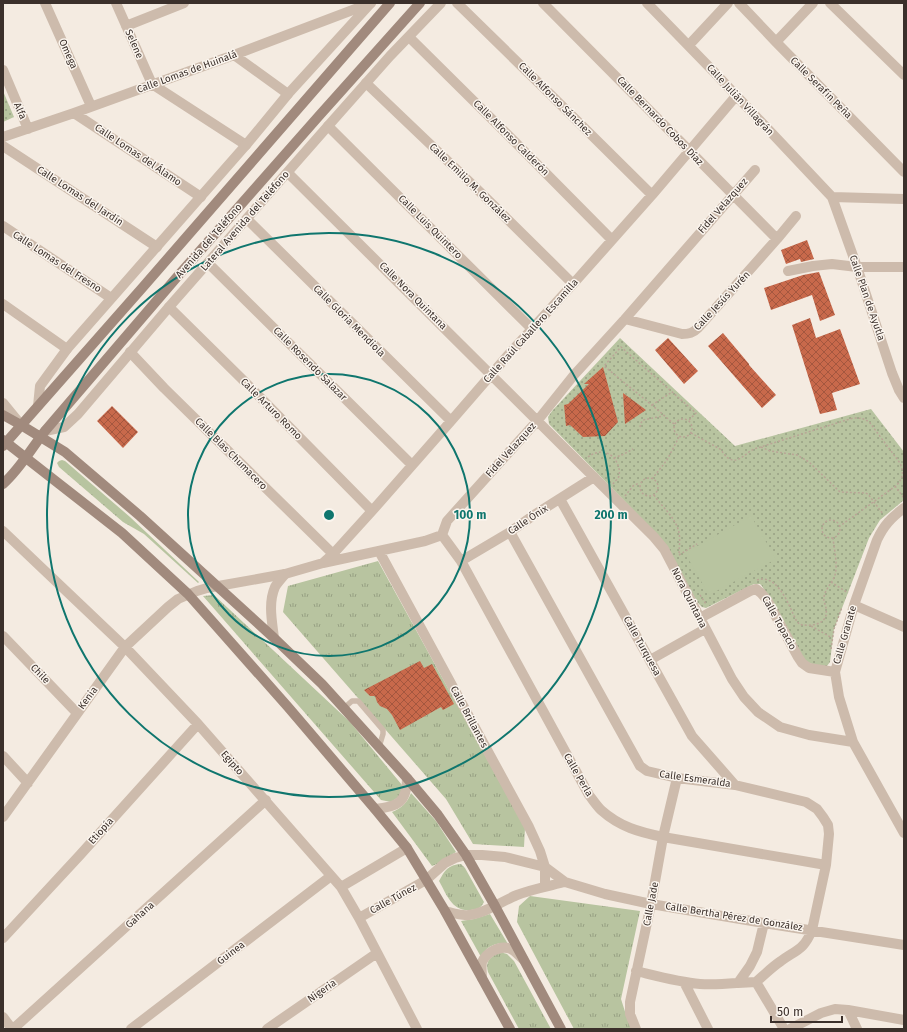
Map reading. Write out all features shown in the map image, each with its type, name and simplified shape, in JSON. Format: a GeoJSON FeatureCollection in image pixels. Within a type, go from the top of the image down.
{"type":"FeatureCollection","features":[{"type":"Feature","properties":{"kind":"main road","name":"Avenida del Teléfono"},"geometry":{"type":"LineString","coordinates":[[4,443],[26,428],[38,406],[390,3]]}},
{"type":"Feature","properties":{"kind":"main road","name":"Avenida del Teléfono"},"geometry":{"type":"LineString","coordinates":[[3,484],[26,458],[43,434],[177,278],[420,3]]}},
{"type":"Feature","properties":{"kind":"main road"},"geometry":{"type":"LineString","coordinates":[[3,415],[26,428],[43,434],[140,516],[274,638],[322,684],[344,708],[438,815],[466,855],[561,1029]]}},
{"type":"Feature","properties":{"kind":"main road"},"geometry":{"type":"LineString","coordinates":[[4,443],[16,450],[122,533],[188,594],[288,707],[407,848],[445,911],[510,1029]]}},
{"type":"Feature","properties":{"kind":"street","name":"Omega"},"geometry":{"type":"LineString","coordinates":[[45,3],[91,106]]}},
{"type":"Feature","properties":{"kind":"street","name":"Selene"},"geometry":{"type":"LineString","coordinates":[[116,3],[152,84]]}},
{"type":"Feature","properties":{"kind":"street"},"geometry":{"type":"LineString","coordinates":[[126,26],[182,3]]}},
{"type":"Feature","properties":{"kind":"street","name":"Calle Lomas de Huinalá"},"geometry":{"type":"LineString","coordinates":[[3,137],[234,55],[371,3]]}},
{"type":"Feature","properties":{"kind":"street"},"geometry":{"type":"LineString","coordinates":[[38,406],[40,386],[67,349],[201,197],[288,94],[371,3]]}},
{"type":"Feature","properties":{"kind":"street","name":"Lateral Avenida del Teléfono"},"geometry":{"type":"LineString","coordinates":[[43,434],[64,427],[78,414],[169,307],[328,126],[390,56],[441,3]]}},
{"type":"Feature","properties":{"kind":"street","name":"Calle Alfonso Sánchez"},"geometry":{"type":"LineString","coordinates":[[457,3],[652,195]]}},
{"type":"Feature","properties":{"kind":"street","name":"Calle Bernardo Cobos Díaz"},"geometry":{"type":"LineString","coordinates":[[543,3],[777,239]]}},
{"type":"Feature","properties":{"kind":"street","name":"Calle Julián Villagrán"},"geometry":{"type":"LineString","coordinates":[[647,3],[689,45],[832,197]]}},
{"type":"Feature","properties":{"kind":"street"},"geometry":{"type":"LineString","coordinates":[[689,45],[728,3]]}},
{"type":"Feature","properties":{"kind":"street","name":"Calle Serafín Peña"},"geometry":{"type":"LineString","coordinates":[[739,3],[904,172]]}},
{"type":"Feature","properties":{"kind":"street"},"geometry":{"type":"LineString","coordinates":[[776,42],[813,3]]}},
{"type":"Feature","properties":{"kind":"street"},"geometry":{"type":"LineString","coordinates":[[830,3],[904,75]]}},
{"type":"Feature","properties":{"kind":"street","name":"Calle Alfonso Calderón"},"geometry":{"type":"LineString","coordinates":[[409,37],[511,137],[612,240]]}},
{"type":"Feature","properties":{"kind":"street"},"geometry":{"type":"LineString","coordinates":[[381,47],[390,56]]}},
{"type":"Feature","properties":{"kind":"street"},"geometry":{"type":"LineString","coordinates":[[234,55],[288,94]]}},
{"type":"Feature","properties":{"kind":"street","name":"Alfa"},"geometry":{"type":"LineString","coordinates":[[3,70],[28,129]]}},
{"type":"Feature","properties":{"kind":"street","name":"Calle Emilio M. González"},"geometry":{"type":"LineString","coordinates":[[366,83],[476,188],[573,284]]}},
{"type":"Feature","properties":{"kind":"street"},"geometry":{"type":"LineString","coordinates":[[152,84],[246,145]]}},
{"type":"Feature","properties":{"kind":"street","name":"Calle Raúl Caballero Escamilla"},"geometry":{"type":"LineString","coordinates":[[323,563],[372,511],[652,195],[736,96]]}},
{"type":"Feature","properties":{"kind":"street","name":"Calle Lomas del Álamo"},"geometry":{"type":"LineString","coordinates":[[74,113],[201,197]]}},
{"type":"Feature","properties":{"kind":"street","name":"Calle Luis Quintero"},"geometry":{"type":"LineString","coordinates":[[328,126],[532,329]]}},
{"type":"Feature","properties":{"kind":"street","name":"Calle Lomas del Jardín"},"geometry":{"type":"LineString","coordinates":[[3,146],[157,247]]}},
{"type":"Feature","properties":{"kind":"street","name":"Fidel Velazquez"},"geometry":{"type":"LineString","coordinates":[[442,535],[447,521],[538,420],[574,375],[625,319],[754,170]]}},
{"type":"Feature","properties":{"kind":"street","name":"Calle Nora Quintana"},"geometry":{"type":"LineString","coordinates":[[288,173],[538,420]]}},
{"type":"Feature","properties":{"kind":"street"},"geometry":{"type":"LineString","coordinates":[[832,197],[904,199]]}},
{"type":"Feature","properties":{"kind":"street","name":"Calle Plan de Ayutla"},"geometry":{"type":"LineString","coordinates":[[832,197],[892,373],[904,398]]}},
{"type":"Feature","properties":{"kind":"street","name":"Calle Jesús Yurén"},"geometry":{"type":"LineString","coordinates":[[625,319],[682,334],[694,332],[796,216]]}},
{"type":"Feature","properties":{"kind":"street","name":"Calle Gloria Mendiola"},"geometry":{"type":"LineString","coordinates":[[247,219],[451,421]]}},
{"type":"Feature","properties":{"kind":"street","name":"Calle Lomas del Fresno"},"geometry":{"type":"LineString","coordinates":[[3,226],[111,298]]}},
{"type":"Feature","properties":{"kind":"street","name":"Calle Rosendo Salazar"},"geometry":{"type":"LineString","coordinates":[[208,263],[412,465]]}},
{"type":"Feature","properties":{"kind":"street"},"geometry":{"type":"LineString","coordinates":[[788,271],[832,264],[857,267],[904,267]]}},
{"type":"Feature","properties":{"kind":"street"},"geometry":{"type":"LineString","coordinates":[[131,277],[143,287]]}},
{"type":"Feature","properties":{"kind":"street"},"geometry":{"type":"LineString","coordinates":[[177,278],[187,287]]}},
{"type":"Feature","properties":{"kind":"street"},"geometry":{"type":"LineString","coordinates":[[3,304],[67,349]]}},
{"type":"Feature","properties":{"kind":"street","name":"Calle Arturo Romo"},"geometry":{"type":"LineString","coordinates":[[169,307],[372,511]]}},
{"type":"Feature","properties":{"kind":"street","name":"Calle Blas Chumacero"},"geometry":{"type":"LineString","coordinates":[[130,352],[164,388],[333,554]]}},
{"type":"Feature","properties":{"kind":"street"},"geometry":{"type":"LineString","coordinates":[[3,403],[26,428]]}},
{"type":"Feature","properties":{"kind":"street","name":"Nora Quintana"},"geometry":{"type":"LineString","coordinates":[[538,420],[654,536],[664,550],[732,679],[744,697],[758,712],[780,726],[809,735],[853,742]]}},
{"type":"Feature","properties":{"kind":"street","name":"Calle Ónix"},"geometry":{"type":"LineString","coordinates":[[461,561],[510,532],[594,477]]}},
{"type":"Feature","properties":{"kind":"street","name":"Calle Turquesa"},"geometry":{"type":"LineString","coordinates":[[560,499],[692,736],[736,785]]}},
{"type":"Feature","properties":{"kind":"street","name":"Calle Granate"},"geometry":{"type":"LineString","coordinates":[[902,512],[889,520],[881,530],[854,605],[835,672],[839,697],[853,742],[904,833]]}},
{"type":"Feature","properties":{"kind":"street","name":"Egipto"},"geometry":{"type":"LineString","coordinates":[[3,531],[125,647],[198,724],[341,887],[359,918],[417,1029]]}},
{"type":"Feature","properties":{"kind":"street","name":"Calle Esmeralda"},"geometry":{"type":"LineString","coordinates":[[510,532],[640,766],[646,771],[677,778],[736,785],[806,802],[817,809],[828,825],[829,834],[826,865],[809,939],[804,945],[772,968],[756,982]]}},
{"type":"Feature","properties":{"kind":"street"},"geometry":{"type":"LineString","coordinates":[[188,594],[217,586],[285,574],[323,563],[426,540],[442,535]]}},
{"type":"Feature","properties":{"kind":"street","name":"Calle Perla"},"geometry":{"type":"LineString","coordinates":[[442,535],[461,561],[589,795],[600,809],[617,823],[638,832],[826,865]]}},
{"type":"Feature","properties":{"kind":"street","name":"Calle Brillantes"},"geometry":{"type":"LineString","coordinates":[[379,551],[529,827],[540,851],[545,867],[545,887]]}},
{"type":"Feature","properties":{"kind":"street"},"geometry":{"type":"LineString","coordinates":[[274,638],[271,613],[272,599],[276,586],[285,574]]}},
{"type":"Feature","properties":{"kind":"street","name":"Calle Topacio"},"geometry":{"type":"LineString","coordinates":[[700,618],[756,589],[761,592],[767,600],[802,663],[809,668],[835,672]]}},
{"type":"Feature","properties":{"kind":"street","name":"Kenia"},"geometry":{"type":"LineString","coordinates":[[3,817],[125,647],[168,607],[178,599],[188,594]]}},
{"type":"Feature","properties":{"kind":"street"},"geometry":{"type":"LineString","coordinates":[[854,605],[904,627]]}},
{"type":"Feature","properties":{"kind":"street"},"geometry":{"type":"LineString","coordinates":[[650,660],[705,629]]}},
{"type":"Feature","properties":{"kind":"street","name":"Chile"},"geometry":{"type":"LineString","coordinates":[[3,636],[77,713]]}},
{"type":"Feature","properties":{"kind":"street","name":"Etiopía"},"geometry":{"type":"LineString","coordinates":[[3,938],[198,724]]}},
{"type":"Feature","properties":{"kind":"street"},"geometry":{"type":"LineString","coordinates":[[3,756],[28,783]]}},
{"type":"Feature","properties":{"kind":"street"},"geometry":{"type":"LineString","coordinates":[[375,809],[391,807],[399,803],[404,797],[407,778]]}},
{"type":"Feature","properties":{"kind":"street","name":"Calle Jade"},"geometry":{"type":"LineString","coordinates":[[636,1029],[630,1014],[630,1002],[651,904],[663,837],[677,778]]}},
{"type":"Feature","properties":{"kind":"street","name":"Gahana"},"geometry":{"type":"LineString","coordinates":[[12,1029],[266,800]]}},
{"type":"Feature","properties":{"kind":"street"},"geometry":{"type":"LineString","coordinates":[[341,887],[407,848]]}},
{"type":"Feature","properties":{"kind":"street","name":"Calle Bertha Pérez de González"},"geometry":{"type":"LineString","coordinates":[[426,880],[445,863],[455,858],[466,855],[505,857],[545,867],[565,882],[605,894],[651,904],[904,945]]}},
{"type":"Feature","properties":{"kind":"street","name":"Guinea"},"geometry":{"type":"LineString","coordinates":[[131,1029],[331,876]]}},
{"type":"Feature","properties":{"kind":"street","name":"Calle Túnez"},"geometry":{"type":"LineString","coordinates":[[359,918],[426,880]]}},
{"type":"Feature","properties":{"kind":"street"},"geometry":{"type":"LineString","coordinates":[[445,911],[458,914],[475,914],[518,894],[565,882]]}},
{"type":"Feature","properties":{"kind":"street"},"geometry":{"type":"LineString","coordinates":[[738,983],[750,966],[757,952],[764,923]]}},
{"type":"Feature","properties":{"kind":"street"},"geometry":{"type":"LineString","coordinates":[[482,978],[482,962],[491,952],[508,948],[515,951],[524,961]]}},
{"type":"Feature","properties":{"kind":"street","name":"Nigeria"},"geometry":{"type":"LineString","coordinates":[[267,1029],[377,953]]}},
{"type":"Feature","properties":{"kind":"street"},"geometry":{"type":"LineString","coordinates":[[636,971],[684,982],[701,984],[756,982],[784,1029]]}},
{"type":"Feature","properties":{"kind":"street"},"geometry":{"type":"LineString","coordinates":[[684,982],[708,1029]]}},
{"type":"Feature","properties":{"kind":"street"},"geometry":{"type":"LineString","coordinates":[[790,1029],[822,1013],[836,1009],[904,1020]]}},
{"type":"Feature","properties":{"kind":"street"},"geometry":{"type":"LineString","coordinates":[[848,1010],[857,1029]]}},
{"type":"Feature","properties":{"kind":"street"},"geometry":{"type":"LineString","coordinates":[[3,1017],[12,1029]]}},
{"type":"Feature","properties":{"kind":"lane"},"geometry":{"type":"LineString","coordinates":[[344,708],[352,701],[356,700],[359,702],[383,730],[379,747]]}},
{"type":"Feature","properties":{"kind":"path"},"geometry":{"type":"LineString","coordinates":[[674,424],[604,366],[621,347],[696,413],[688,420]]}},
{"type":"Feature","properties":{"kind":"path"},"geometry":{"type":"LineString","coordinates":[[652,405],[672,392]]}},
{"type":"Feature","properties":{"kind":"path"},"geometry":{"type":"LineString","coordinates":[[640,427],[643,420],[665,416]]}},
{"type":"Feature","properties":{"kind":"path"},"geometry":{"type":"LineString","coordinates":[[685,418],[688,420],[692,424],[691,433],[684,437],[675,433],[674,424],[676,421],[685,418]]}},
{"type":"Feature","properties":{"kind":"path"},"geometry":{"type":"LineString","coordinates":[[691,433],[720,449],[724,452],[726,457],[733,460],[740,459],[750,451],[761,447],[853,418],[863,419],[870,423],[900,464],[902,476],[900,481],[895,486],[840,526]]}},
{"type":"Feature","properties":{"kind":"path"},"geometry":{"type":"LineString","coordinates":[[652,479],[667,460],[679,436]]}},
{"type":"Feature","properties":{"kind":"path"},"geometry":{"type":"LineString","coordinates":[[761,447],[770,451],[797,454],[809,462],[840,492],[868,494],[885,516],[886,514]]}},
{"type":"Feature","properties":{"kind":"path"},"geometry":{"type":"LineString","coordinates":[[614,458],[633,449]]}},
{"type":"Feature","properties":{"kind":"path"},"geometry":{"type":"LineString","coordinates":[[584,460],[593,453],[598,452],[604,452],[614,458],[619,468],[619,475],[611,487]]}},
{"type":"Feature","properties":{"kind":"path"},"geometry":{"type":"LineString","coordinates":[[623,499],[629,489],[644,479],[648,478],[656,482],[658,487],[654,495],[649,497],[639,490],[641,482]]}},
{"type":"Feature","properties":{"kind":"path"},"geometry":{"type":"LineString","coordinates":[[895,486],[904,498]]}},
{"type":"Feature","properties":{"kind":"path"},"geometry":{"type":"LineString","coordinates":[[654,495],[678,529],[679,555],[697,544]]}},
{"type":"Feature","properties":{"kind":"path"},"geometry":{"type":"LineString","coordinates":[[830,519],[837,521],[840,526],[839,534],[833,538],[823,534],[822,525],[830,519]]}},
{"type":"Feature","properties":{"kind":"path"},"geometry":{"type":"LineString","coordinates":[[754,581],[759,579],[767,579],[773,582],[782,592],[799,624],[819,624],[826,614],[825,595],[835,576],[836,568],[833,538]]}},
{"type":"Feature","properties":{"kind":"path"},"geometry":{"type":"LineString","coordinates":[[831,582],[848,593]]}},
{"type":"Feature","properties":{"kind":"path"},"geometry":{"type":"LineString","coordinates":[[698,591],[705,603],[707,605],[709,604]]}},
{"type":"Feature","properties":{"kind":"path"},"geometry":{"type":"LineString","coordinates":[[830,655],[834,629],[842,607]]}},
{"type":"Feature","properties":{"kind":"path"},"geometry":{"type":"LineString","coordinates":[[809,625],[832,638]]}},
{"type":"Feature","properties":{"kind":"green space"},"geometry":{"type":"Polygon","coordinates":[[[3,91],[14,117],[3,122],[3,91]]]}},
{"type":"Feature","properties":{"kind":"green space"},"geometry":{"type":"Polygon","coordinates":[[[620,338],[735,446],[871,409],[904,452],[904,500],[880,520],[869,538],[834,629],[830,662],[827,666],[823,668],[804,661],[798,653],[760,584],[754,584],[706,608],[702,607],[698,603],[652,529],[549,424],[548,417],[552,411],[620,338]]]}},
{"type":"Feature","properties":{"kind":"green space"},"geometry":{"type":"Polygon","coordinates":[[[62,460],[130,517],[199,582],[198,583],[144,534],[123,522],[59,467],[57,463],[62,460]]]}},
{"type":"Feature","properties":{"kind":"green space"},"geometry":{"type":"Polygon","coordinates":[[[751,516],[776,559],[709,595],[685,553],[751,516]]]}},
{"type":"Feature","properties":{"kind":"green space"},"geometry":{"type":"Polygon","coordinates":[[[378,561],[525,828],[524,847],[473,844],[446,799],[283,612],[288,586],[378,561]]]}},
{"type":"Feature","properties":{"kind":"green space"},"geometry":{"type":"Polygon","coordinates":[[[214,595],[350,722],[402,785],[401,792],[398,797],[391,802],[381,800],[203,596],[214,595]]]}},
{"type":"Feature","properties":{"kind":"green space"},"geometry":{"type":"Polygon","coordinates":[[[411,793],[436,821],[456,852],[432,866],[392,812],[404,805],[411,793]]]}},
{"type":"Feature","properties":{"kind":"green space"},"geometry":{"type":"Polygon","coordinates":[[[461,864],[465,868],[484,902],[482,906],[477,909],[464,910],[459,908],[451,902],[439,881],[447,869],[461,864]]]}},
{"type":"Feature","properties":{"kind":"green space"},"geometry":{"type":"Polygon","coordinates":[[[530,896],[640,911],[621,999],[632,1029],[574,1029],[517,922],[519,906],[530,896]]]}},
{"type":"Feature","properties":{"kind":"green space"},"geometry":{"type":"Polygon","coordinates":[[[490,914],[508,944],[496,944],[485,950],[481,957],[461,921],[490,914]]]}},
{"type":"Feature","properties":{"kind":"green space"},"geometry":{"type":"Polygon","coordinates":[[[500,952],[507,954],[514,961],[551,1029],[519,1029],[487,968],[489,960],[500,952]]]}},
{"type":"Feature","properties":{"kind":"building"},"geometry":{"type":"Polygon","coordinates":[[[807,240],[814,259],[801,262],[800,259],[786,264],[781,250],[807,240]]]}},
{"type":"Feature","properties":{"kind":"building"},"geometry":{"type":"Polygon","coordinates":[[[819,272],[835,315],[820,321],[812,295],[771,310],[764,288],[803,275],[819,272]]]}},
{"type":"Feature","properties":{"kind":"building"},"geometry":{"type":"Polygon","coordinates":[[[810,318],[816,338],[840,329],[860,384],[832,393],[837,410],[820,414],[792,325],[810,318]]]}},
{"type":"Feature","properties":{"kind":"building"},"geometry":{"type":"Polygon","coordinates":[[[723,333],[776,395],[762,408],[708,346],[723,333]]]}},
{"type":"Feature","properties":{"kind":"building"},"geometry":{"type":"Polygon","coordinates":[[[668,338],[698,371],[684,384],[655,350],[668,338]]]}},
{"type":"Feature","properties":{"kind":"building"},"geometry":{"type":"Polygon","coordinates":[[[603,367],[618,422],[605,436],[583,437],[570,425],[566,426],[564,405],[568,404],[589,384],[584,384],[603,367]]]}},
{"type":"Feature","properties":{"kind":"building"},"geometry":{"type":"Polygon","coordinates":[[[623,393],[646,410],[625,424],[623,393]]]}},
{"type":"Feature","properties":{"kind":"building"},"geometry":{"type":"Polygon","coordinates":[[[112,406],[138,432],[123,448],[97,421],[112,406]]]}},
{"type":"Feature","properties":{"kind":"building"},"geometry":{"type":"Polygon","coordinates":[[[420,661],[424,668],[432,664],[454,704],[443,710],[441,707],[400,730],[387,709],[380,706],[375,696],[370,696],[364,690],[420,661]]]}}]}
